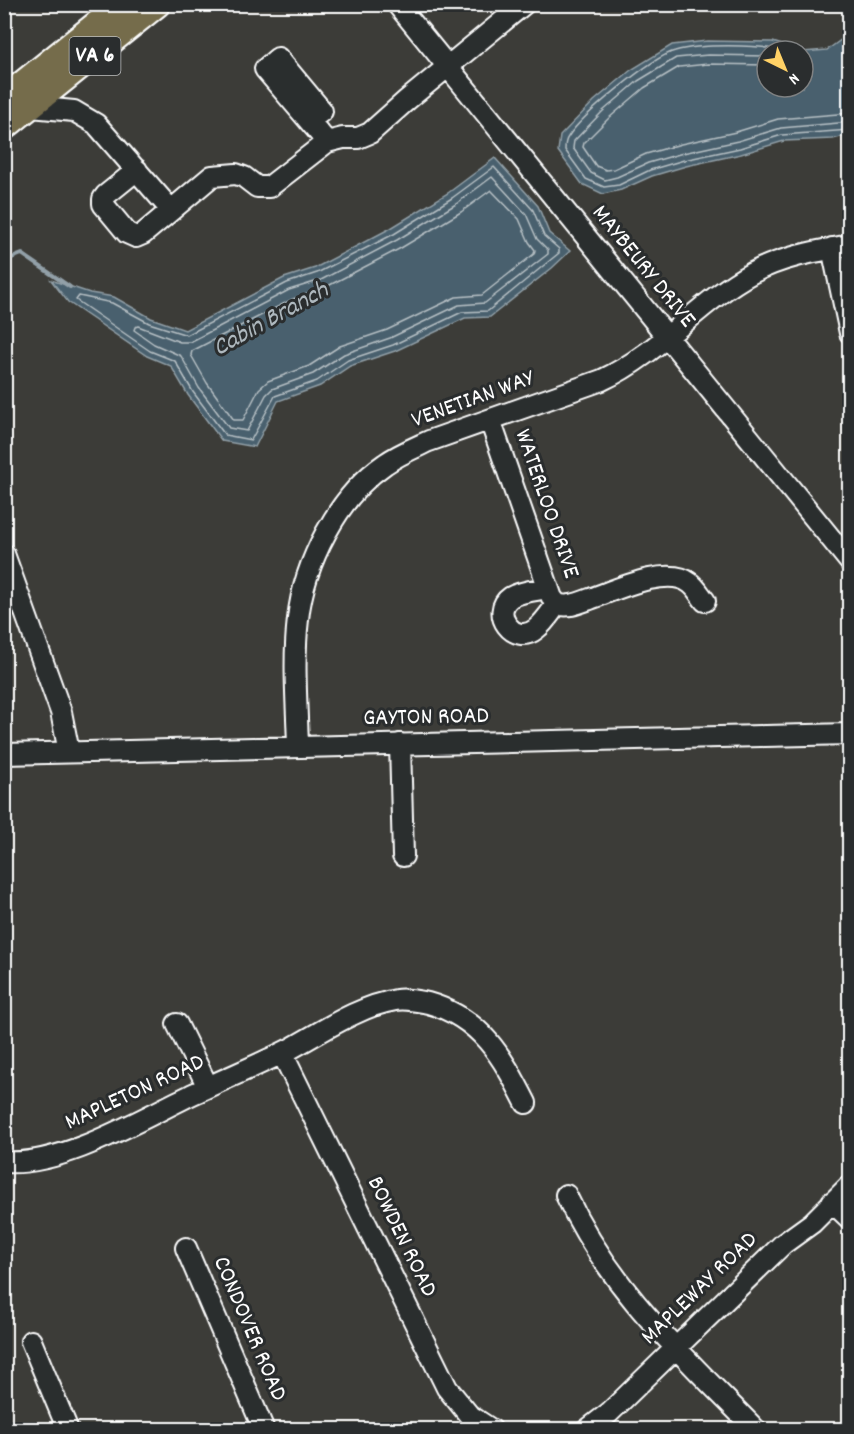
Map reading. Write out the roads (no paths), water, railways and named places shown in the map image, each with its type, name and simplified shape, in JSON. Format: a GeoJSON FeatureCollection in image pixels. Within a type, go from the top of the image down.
{"type":"FeatureCollection","features":[{"type":"Feature","properties":{"kind":"main road","name":"VA 6"},"geometry":{"type":"LineString","coordinates":[[4,98],[121,4]]}},
{"type":"Feature","properties":{"kind":"main road","name":"VA 6"},"geometry":{"type":"LineString","coordinates":[[4,128],[158,4]]}},
{"type":"Feature","properties":{"kind":"street","name":"MAYBEURY DRIVE"},"geometry":{"type":"LineString","coordinates":[[397,4],[849,562]]}},
{"type":"Feature","properties":{"kind":"street"},"geometry":{"type":"LineString","coordinates":[[136,170],[103,199],[103,204],[127,233],[135,237],[143,234],[212,176],[236,174],[257,187],[269,187],[327,142],[343,138],[358,138],[370,133],[524,4]]}},
{"type":"Feature","properties":{"kind":"street"},"geometry":{"type":"LineString","coordinates":[[31,107],[74,111],[96,124],[171,210]]}},
{"type":"Feature","properties":{"kind":"street"},"geometry":{"type":"LineString","coordinates":[[309,121],[327,142]]}},
{"type":"Feature","properties":{"kind":"street"},"geometry":{"type":"LineString","coordinates":[[841,247],[849,333]]}},
{"type":"Feature","properties":{"kind":"street","name":"VENETIAN WAY"},"geometry":{"type":"LineString","coordinates":[[298,747],[298,618],[309,574],[332,523],[357,489],[384,464],[429,441],[620,372],[729,287],[750,274],[783,260],[841,247]]}},
{"type":"Feature","properties":{"kind":"street","name":"WATERLOO DRIVE"},"geometry":{"type":"LineString","coordinates":[[490,420],[553,596],[566,606],[666,576],[689,582],[705,601]]}},
{"type":"Feature","properties":{"kind":"street"},"geometry":{"type":"LineString","coordinates":[[4,554],[61,712],[69,752]]}},
{"type":"Feature","properties":{"kind":"street","name":"GAYTON ROAD"},"geometry":{"type":"LineString","coordinates":[[4,754],[849,734]]}},
{"type":"Feature","properties":{"kind":"street"},"geometry":{"type":"LineString","coordinates":[[400,744],[403,856]]}},
{"type":"Feature","properties":{"kind":"street","name":"MAPLETON ROAD"},"geometry":{"type":"LineString","coordinates":[[4,1162],[30,1161],[77,1150],[282,1053],[366,1009],[398,999],[447,1008],[465,1018],[483,1034],[507,1065],[526,1102]]}},
{"type":"Feature","properties":{"kind":"street"},"geometry":{"type":"LineString","coordinates":[[177,1024],[208,1087]]}},
{"type":"Feature","properties":{"kind":"street","name":"BOWDEN ROAD"},"geometry":{"type":"LineString","coordinates":[[282,1053],[447,1388],[469,1415],[492,1430]]}},
{"type":"Feature","properties":{"kind":"street","name":"MAPLEWAY ROAD"},"geometry":{"type":"LineString","coordinates":[[587,1430],[609,1413],[783,1244],[812,1223],[849,1185]]}},
{"type":"Feature","properties":{"kind":"street"},"geometry":{"type":"LineString","coordinates":[[566,1195],[593,1247],[614,1277],[676,1348],[756,1430]]}},
{"type":"Feature","properties":{"kind":"street"},"geometry":{"type":"LineString","coordinates":[[832,1202],[849,1219]]}},
{"type":"Feature","properties":{"kind":"street","name":"CONDOVER ROAD"},"geometry":{"type":"LineString","coordinates":[[186,1248],[264,1430]]}},
{"type":"Feature","properties":{"kind":"street"},"geometry":{"type":"LineString","coordinates":[[31,1341],[68,1430]]}},
{"type":"Feature","properties":{"kind":"water"},"geometry":{"type":"Polygon","coordinates":[[[849,34],[849,135],[833,139],[784,141],[741,154],[686,166],[652,176],[621,190],[603,194],[582,184],[558,151],[560,136],[594,101],[631,70],[672,45],[707,41],[755,42],[755,99],[815,99],[815,51],[827,50],[849,34]]]}},
{"type":"Feature","properties":{"kind":"water"},"geometry":{"type":"Polygon","coordinates":[[[495,158],[538,206],[549,233],[570,251],[490,317],[465,318],[395,351],[350,366],[320,386],[278,401],[255,447],[222,441],[188,395],[171,366],[147,356],[68,302],[51,280],[90,293],[114,297],[151,318],[185,330],[284,278],[315,268],[391,228],[448,193],[495,158]]]}},
{"type":"Feature","properties":{"kind":"waterway","name":"Cabin Branch"},"geometry":{"type":"LineString","coordinates":[[4,261],[22,254],[70,287]]}}]}
